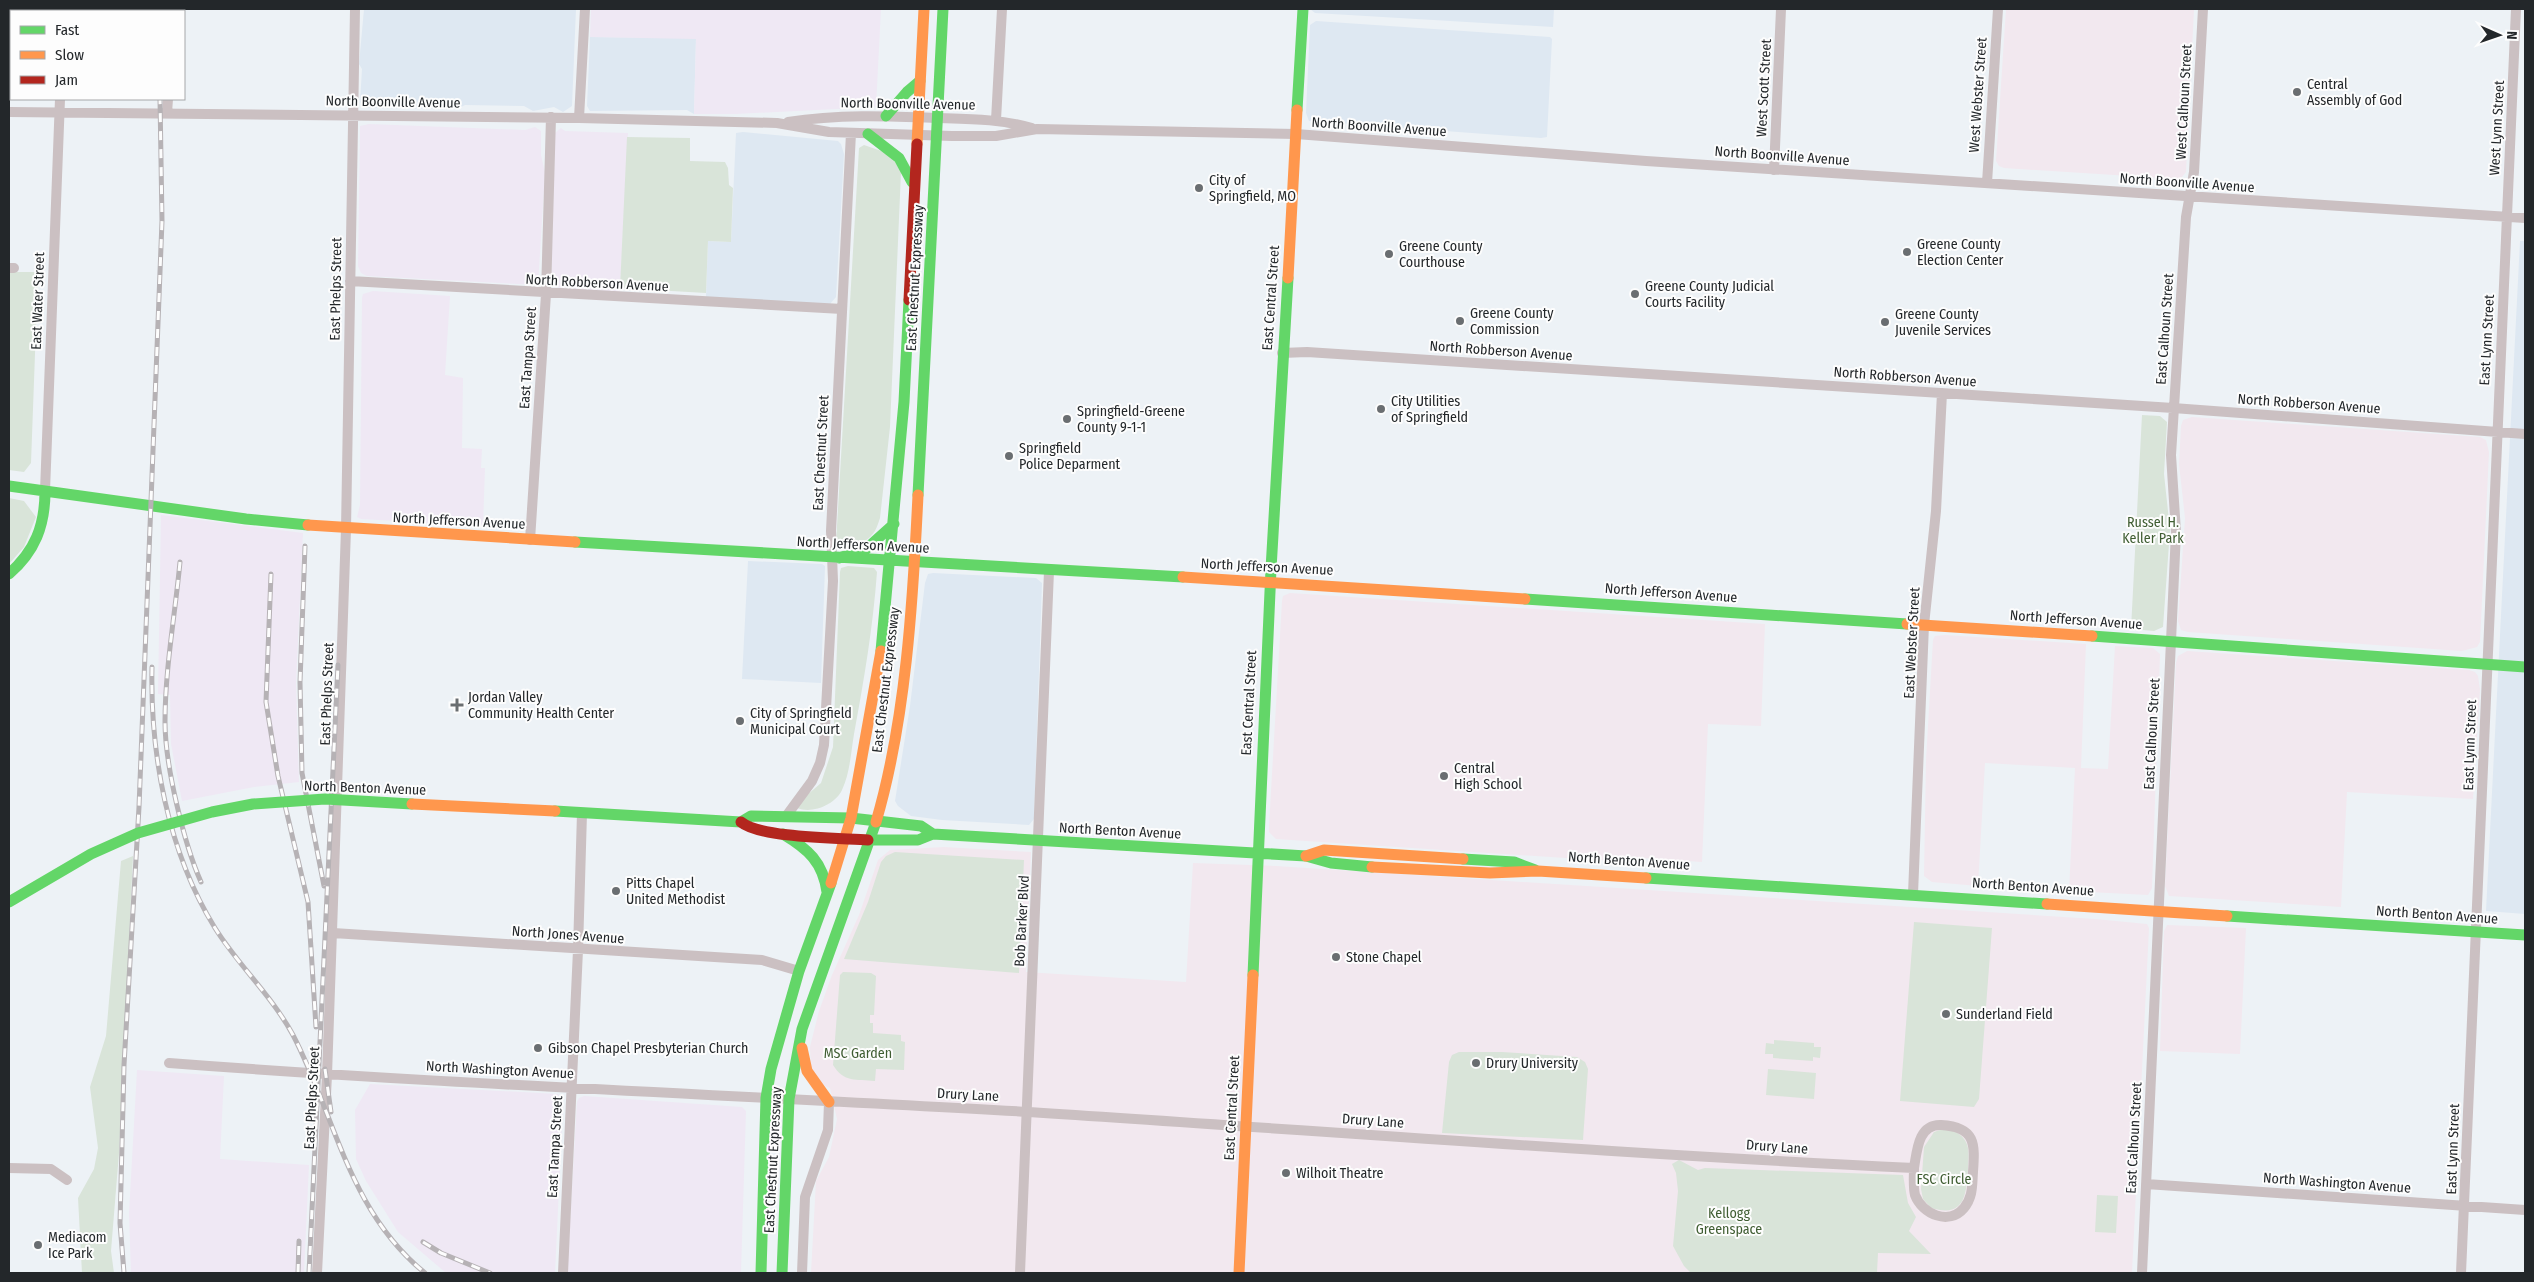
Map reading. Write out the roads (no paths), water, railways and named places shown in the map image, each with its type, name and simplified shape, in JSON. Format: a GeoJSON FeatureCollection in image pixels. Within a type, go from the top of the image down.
{"type":"FeatureCollection","features":[{"type":"Feature","properties":{"kind":"main road","name":"East Chestnut Expressway"},"geometry":{"type":"LineString","coordinates":[[761,1273],[766,1098],[799,970],[827,898],[851,818],[880,659],[891,561],[904,402],[924,9]]}},
{"type":"Feature","properties":{"kind":"main road","name":"East Chestnut Expressway"},"geometry":{"type":"LineString","coordinates":[[782,1273],[789,1099],[802,1029],[877,820],[897,731],[915,562],[943,9]]}},
{"type":"Feature","properties":{"kind":"main road","name":"East Central Street"},"geometry":{"type":"LineString","coordinates":[[1239,1273],[1270,582],[1303,9]]}},
{"type":"Feature","properties":{"kind":"main road"},"geometry":{"type":"LineString","coordinates":[[886,116],[910,87],[920,81]]}},
{"type":"Feature","properties":{"kind":"main road"},"geometry":{"type":"LineString","coordinates":[[868,134],[879,144],[898,153],[907,166],[914,190]]}},
{"type":"Feature","properties":{"kind":"main road","name":"North Jefferson Avenue"},"geometry":{"type":"LineString","coordinates":[[9,486],[246,519],[346,529],[1049,571],[1270,582],[2171,641],[2525,667]]}},
{"type":"Feature","properties":{"kind":"main road"},"geometry":{"type":"LineString","coordinates":[[9,574],[31,552],[40,534],[45,515],[45,490]]}},
{"type":"Feature","properties":{"kind":"main road"},"geometry":{"type":"LineString","coordinates":[[835,558],[865,550],[894,524]]}},
{"type":"Feature","properties":{"kind":"main road","name":"North Benton Avenue"},"geometry":{"type":"LineString","coordinates":[[9,902],[92,854],[138,833],[196,816],[246,805],[325,799],[741,822],[751,816],[787,815],[851,818],[921,826],[932,834]]}},
{"type":"Feature","properties":{"kind":"main road","name":"North Benton Avenue"},"geometry":{"type":"LineString","coordinates":[[741,822],[748,828],[783,834],[870,840],[918,840],[932,834],[1306,856],[1322,863],[1355,866],[1512,874],[1538,871],[2158,910],[2525,936]]}},
{"type":"Feature","properties":{"kind":"main road"},"geometry":{"type":"LineString","coordinates":[[783,834],[806,848],[817,858],[826,880],[827,898]]}},
{"type":"Feature","properties":{"kind":"main road"},"geometry":{"type":"LineString","coordinates":[[802,1029],[802,1057],[812,1084],[829,1102]]}},
{"type":"Feature","properties":{"kind":"street","name":"East Phelps Street"},"geometry":{"type":"LineString","coordinates":[[317,1273],[333,932],[346,529],[355,9]]}},
{"type":"Feature","properties":{"kind":"street"},"geometry":{"type":"LineString","coordinates":[[579,118],[585,9]]}},
{"type":"Feature","properties":{"kind":"street"},"geometry":{"type":"LineString","coordinates":[[996,120],[1002,9]]}},
{"type":"Feature","properties":{"kind":"street","name":"West Scott Street"},"geometry":{"type":"LineString","coordinates":[[1774,170],[1781,9]]}},
{"type":"Feature","properties":{"kind":"street","name":"West Webster Street"},"geometry":{"type":"LineString","coordinates":[[1987,183],[1998,9]]}},
{"type":"Feature","properties":{"kind":"street","name":"West Calhoun Street"},"geometry":{"type":"LineString","coordinates":[[2190,196],[2194,172],[2203,9]]}},
{"type":"Feature","properties":{"kind":"street","name":"West Lynn Street"},"geometry":{"type":"LineString","coordinates":[[2507,218],[2516,9]]}},
{"type":"Feature","properties":{"kind":"street","name":"East Water Street"},"geometry":{"type":"LineString","coordinates":[[45,490],[60,100]]}},
{"type":"Feature","properties":{"kind":"street"},"geometry":{"type":"LineString","coordinates":[[167,113],[168,100]]}},
{"type":"Feature","properties":{"kind":"street","name":"North Boonville Avenue"},"geometry":{"type":"LineString","coordinates":[[9,112],[551,117],[777,123],[829,132],[937,136],[996,136],[1038,129],[1296,134],[1774,170],[2525,218]]}},
{"type":"Feature","properties":{"kind":"street","name":"North Boonville Avenue"},"geometry":{"type":"LineString","coordinates":[[777,123],[827,116],[886,116],[996,120],[1038,129]]}},
{"type":"Feature","properties":{"kind":"street","name":"East Tampa Street"},"geometry":{"type":"LineString","coordinates":[[530,540],[546,294],[551,117]]}},
{"type":"Feature","properties":{"kind":"street","name":"East Chestnut Street"},"geometry":{"type":"LineString","coordinates":[[787,815],[807,790],[817,772],[824,745],[835,558],[842,309],[851,133]]}},
{"type":"Feature","properties":{"kind":"street","name":"East Calhoun Street"},"geometry":{"type":"LineString","coordinates":[[2142,1273],[2176,525],[2171,464],[2186,217],[2190,196]]}},
{"type":"Feature","properties":{"kind":"street","name":"East Lynn Street"},"geometry":{"type":"LineString","coordinates":[[2461,1273],[2496,432],[2507,218]]}},
{"type":"Feature","properties":{"kind":"street","name":"North Robberson Avenue"},"geometry":{"type":"LineString","coordinates":[[350,281],[546,294],[842,309]]}},
{"type":"Feature","properties":{"kind":"street","name":"North Robberson Avenue"},"geometry":{"type":"LineString","coordinates":[[1282,353],[1326,354],[2174,408],[2525,434]]}},
{"type":"Feature","properties":{"kind":"street","name":"East Webster Street"},"geometry":{"type":"LineString","coordinates":[[1914,894],[1924,625],[1936,511],[1942,393]]}},
{"type":"Feature","properties":{"kind":"street","name":"Bob Barker Blvd"},"geometry":{"type":"LineString","coordinates":[[1020,1273],[1040,841],[1049,571]]}},
{"type":"Feature","properties":{"kind":"street","name":"East Tampa Street"},"geometry":{"type":"LineString","coordinates":[[563,1273],[578,950],[582,813]]}},
{"type":"Feature","properties":{"kind":"street","name":"North Jones Avenue"},"geometry":{"type":"LineString","coordinates":[[333,932],[578,950],[762,960],[799,970]]}},
{"type":"Feature","properties":{"kind":"street","name":"North Washington Avenue"},"geometry":{"type":"LineString","coordinates":[[169,1063],[327,1075],[572,1086],[829,1102]]}},
{"type":"Feature","properties":{"kind":"street"},"geometry":{"type":"LineString","coordinates":[[802,1273],[805,1198],[828,1130],[829,1102]]}},
{"type":"Feature","properties":{"kind":"street","name":"Drury Lane"},"geometry":{"type":"LineString","coordinates":[[829,1102],[1027,1112],[1914,1168]]}},
{"type":"Feature","properties":{"kind":"street"},"geometry":{"type":"LineString","coordinates":[[1937,1125],[1957,1127],[1965,1131],[1975,1148],[1971,1198],[1962,1210],[1953,1216],[1933,1215],[1925,1210],[1915,1193],[1914,1168],[1918,1143],[1924,1133],[1937,1125]]}},
{"type":"Feature","properties":{"kind":"street"},"geometry":{"type":"LineString","coordinates":[[9,1168],[51,1169],[67,1180]]}},
{"type":"Feature","properties":{"kind":"street","name":"North Washington Avenue"},"geometry":{"type":"LineString","coordinates":[[2146,1184],[2525,1210]]}},
{"type":"Feature","properties":{"kind":"railway"},"geometry":{"type":"LineString","coordinates":[[124,1273],[120,1223],[124,1065],[139,807],[162,221],[160,100]]}},
{"type":"Feature","properties":{"kind":"railway"},"geometry":{"type":"LineString","coordinates":[[305,546],[300,682],[302,773],[324,886]]}},
{"type":"Feature","properties":{"kind":"railway"},"geometry":{"type":"LineString","coordinates":[[180,562],[165,702],[166,740],[172,782],[182,826],[201,882]]}},
{"type":"Feature","properties":{"kind":"railway"},"geometry":{"type":"LineString","coordinates":[[271,574],[266,702],[278,776],[308,902],[316,1027]]}},
{"type":"Feature","properties":{"kind":"railway"},"geometry":{"type":"LineString","coordinates":[[309,1273],[338,665]]}},
{"type":"Feature","properties":{"kind":"railway"},"geometry":{"type":"LineString","coordinates":[[152,667],[154,734],[159,768],[165,802],[185,868],[199,899],[224,942],[275,1007],[293,1035],[308,1066],[346,1162],[378,1221],[399,1248],[425,1273]]}},
{"type":"Feature","properties":{"kind":"railway"},"geometry":{"type":"LineString","coordinates":[[325,1069],[331,1112]]}},
{"type":"Feature","properties":{"kind":"railway"},"geometry":{"type":"LineString","coordinates":[[298,1273],[299,1241]]}},
{"type":"Feature","properties":{"kind":"railway"},"geometry":{"type":"LineString","coordinates":[[423,1242],[441,1253],[490,1273]]}},
{"type":"Feature","properties":{"kind":"place","name":"Central Assembly of God"},"geometry":{"type":"Point","coordinates":[2297,92]}},
{"type":"Feature","properties":{"kind":"place","name":"City of Springfield, MO"},"geometry":{"type":"Point","coordinates":[1199,188]}},
{"type":"Feature","properties":{"kind":"place","name":"Greene County Election Center"},"geometry":{"type":"Point","coordinates":[1907,252]}},
{"type":"Feature","properties":{"kind":"place","name":"Greene County Courthouse"},"geometry":{"type":"Point","coordinates":[1389,254]}},
{"type":"Feature","properties":{"kind":"place","name":"Greene County Judicial Courts Facility"},"geometry":{"type":"Point","coordinates":[1635,294]}},
{"type":"Feature","properties":{"kind":"place","name":"Greene County Commission"},"geometry":{"type":"Point","coordinates":[1460,321]}},
{"type":"Feature","properties":{"kind":"place","name":"Greene County Juvenile Services"},"geometry":{"type":"Point","coordinates":[1885,322]}},
{"type":"Feature","properties":{"kind":"place","name":"City Utilities of Springfield"},"geometry":{"type":"Point","coordinates":[1381,409]}},
{"type":"Feature","properties":{"kind":"place","name":"Springfield-Greene County 9-1-1"},"geometry":{"type":"Point","coordinates":[1067,419]}},
{"type":"Feature","properties":{"kind":"place","name":"Springfield Police Deparment"},"geometry":{"type":"Point","coordinates":[1009,456]}},
{"type":"Feature","properties":{"kind":"place","name":"Jordan Valley Community Health Center"},"geometry":{"type":"Point","coordinates":[457,705]}},
{"type":"Feature","properties":{"kind":"place","name":"City of Springfield Municipal Court"},"geometry":{"type":"Point","coordinates":[740,721]}},
{"type":"Feature","properties":{"kind":"place","name":"Central High School"},"geometry":{"type":"Point","coordinates":[1444,776]}},
{"type":"Feature","properties":{"kind":"place","name":"Pitts Chapel United Methodist"},"geometry":{"type":"Point","coordinates":[616,891]}},
{"type":"Feature","properties":{"kind":"place","name":"Stone Chapel"},"geometry":{"type":"Point","coordinates":[1336,957]}},
{"type":"Feature","properties":{"kind":"place","name":"Sunderland Field"},"geometry":{"type":"Point","coordinates":[1946,1014]}},
{"type":"Feature","properties":{"kind":"place","name":"Gibson Chapel Presbyterian Church"},"geometry":{"type":"Point","coordinates":[538,1048]}},
{"type":"Feature","properties":{"kind":"place","name":"Drury University"},"geometry":{"type":"Point","coordinates":[1476,1063]}},
{"type":"Feature","properties":{"kind":"place","name":"Wilhoit Theatre"},"geometry":{"type":"Point","coordinates":[1286,1173]}},
{"type":"Feature","properties":{"kind":"place","name":"Mediacom Ice Park"},"geometry":{"type":"Point","coordinates":[38,1245]}},
{"type":"Feature","properties":{"kind":"park label","name":"Russel H. Keller Park"},"geometry":{"type":"Point","coordinates":[2153,530]}},
{"type":"Feature","properties":{"kind":"park label","name":"MSC Garden"},"geometry":{"type":"Point","coordinates":[858,1053]}},
{"type":"Feature","properties":{"kind":"park label","name":"FSC Circle"},"geometry":{"type":"Point","coordinates":[1944,1179]}},
{"type":"Feature","properties":{"kind":"park label","name":"Kellogg Greenspace"},"geometry":{"type":"Point","coordinates":[1729,1222]}}]}
